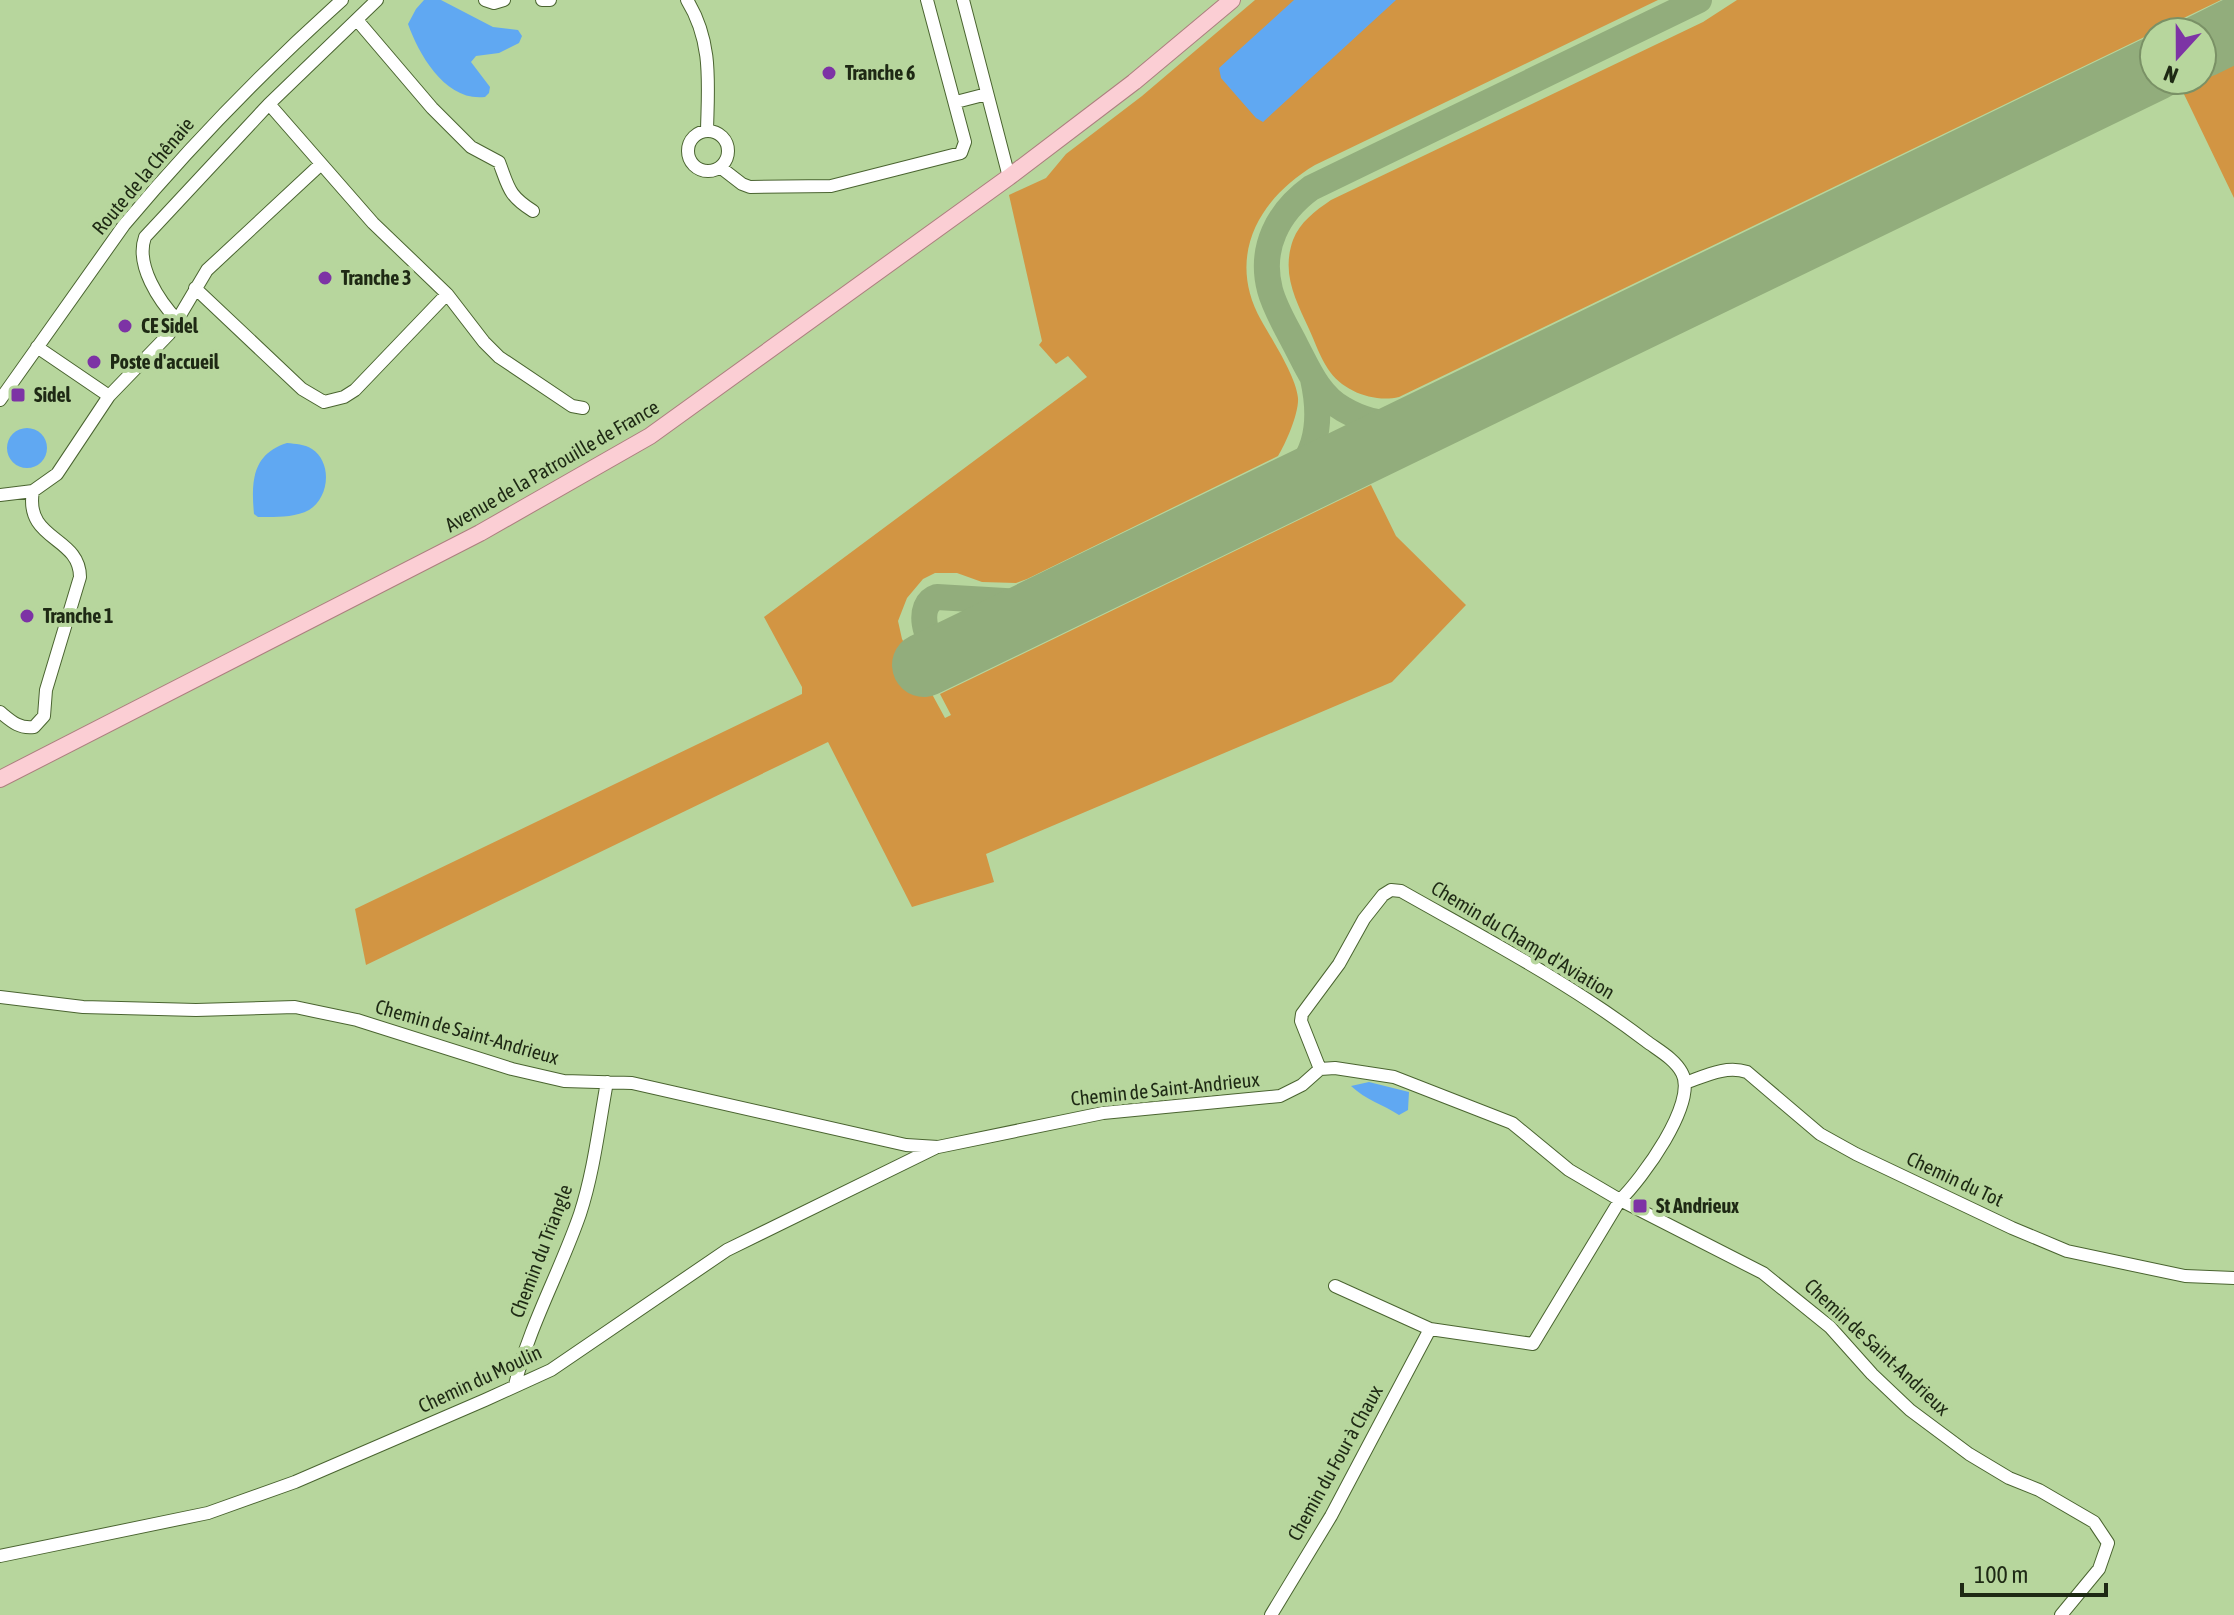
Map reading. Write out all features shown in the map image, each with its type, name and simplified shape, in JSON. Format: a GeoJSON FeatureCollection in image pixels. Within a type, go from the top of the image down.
{"type":"FeatureCollection","features":[{"type":"Feature","properties":{"kind":"main road","name":"Avenue de la Patrouille de France"},"geometry":{"type":"LineString","coordinates":[[0,779],[480,533],[650,436],[1009,177],[1134,82],[1232,0]]}},
{"type":"Feature","properties":{"kind":"street","name":"Route de la Chênaie"},"geometry":{"type":"LineString","coordinates":[[0,400],[124,225],[146,199],[241,95],[342,0]]}},
{"type":"Feature","properties":{"kind":"street"},"geometry":{"type":"LineString","coordinates":[[178,321],[168,310],[145,268],[142,246],[145,237],[269,104],[377,0]]}},
{"type":"Feature","properties":{"kind":"street"},"geometry":{"type":"LineString","coordinates":[[485,0],[494,3],[504,0]]}},
{"type":"Feature","properties":{"kind":"street"},"geometry":{"type":"LineString","coordinates":[[542,0],[550,0]]}},
{"type":"Feature","properties":{"kind":"street"},"geometry":{"type":"LineString","coordinates":[[687,0],[708,56],[707,131]]}},
{"type":"Feature","properties":{"kind":"street"},"geometry":{"type":"LineString","coordinates":[[720,167],[728,153],[727,144],[718,134],[707,131],[696,135],[688,150],[690,160],[703,170],[720,167],[750,187],[831,186],[961,153],[965,142],[927,0]]}},
{"type":"Feature","properties":{"kind":"street"},"geometry":{"type":"LineString","coordinates":[[963,0],[1009,177]]}},
{"type":"Feature","properties":{"kind":"street"},"geometry":{"type":"LineString","coordinates":[[357,20],[432,108],[471,147],[499,162],[509,191],[516,200],[533,211]]}},
{"type":"Feature","properties":{"kind":"street"},"geometry":{"type":"LineString","coordinates":[[956,102],[987,94]]}},
{"type":"Feature","properties":{"kind":"street"},"geometry":{"type":"LineString","coordinates":[[269,104],[373,223],[447,294],[499,357],[572,406],[583,408]]}},
{"type":"Feature","properties":{"kind":"street"},"geometry":{"type":"LineString","coordinates":[[0,495],[33,491],[57,474],[109,396],[144,362],[178,321],[207,270],[321,164]]}},
{"type":"Feature","properties":{"kind":"street"},"geometry":{"type":"LineString","coordinates":[[195,288],[302,389],[324,402],[344,397],[355,390],[447,294]]}},
{"type":"Feature","properties":{"kind":"street"},"geometry":{"type":"LineString","coordinates":[[37,347],[109,396]]}},
{"type":"Feature","properties":{"kind":"street"},"geometry":{"type":"LineString","coordinates":[[0,712],[18,726],[27,728],[34,727],[44,716],[46,690],[80,577],[80,568],[71,554],[37,523],[30,506],[33,491]]}},
{"type":"Feature","properties":{"kind":"street","name":"Chemin du Champ d'Aviation"},"geometry":{"type":"LineString","coordinates":[[1320,1069],[1301,1021],[1302,1014],[1339,964],[1364,919],[1383,895],[1391,890],[1401,891],[1533,966],[1623,1023],[1672,1061],[1682,1073],[1685,1083]]}},
{"type":"Feature","properties":{"kind":"street","name":"Chemin de Saint-Andrieux"},"geometry":{"type":"LineString","coordinates":[[0,997],[83,1007],[196,1010],[295,1007],[357,1020],[512,1069],[564,1081],[632,1083],[906,1145],[938,1147],[1103,1113],[1280,1096],[1302,1085],[1320,1069],[1335,1068],[1394,1077],[1512,1123],[1569,1170],[1620,1200],[1763,1273],[1830,1327],[1910,1410],[1956,1445],[2009,1478],[2039,1490],[2094,1522],[2108,1543],[2099,1569],[2061,1615]]}},
{"type":"Feature","properties":{"kind":"street","name":"Chemin du Tot"},"geometry":{"type":"LineString","coordinates":[[1685,1083],[1735,1068],[1747,1072],[1820,1134],[2012,1228],[2067,1251],[2185,1276],[2234,1278]]}},
{"type":"Feature","properties":{"kind":"street","name":"Chemin du Triangle"},"geometry":{"type":"LineString","coordinates":[[515,1385],[523,1352],[581,1211],[607,1082]]}},
{"type":"Feature","properties":{"kind":"street"},"geometry":{"type":"LineString","coordinates":[[1335,1286],[1430,1329],[1533,1344],[1620,1200],[1634,1187],[1659,1151],[1677,1117],[1685,1083]]}},
{"type":"Feature","properties":{"kind":"street","name":"Chemin du Moulin"},"geometry":{"type":"LineString","coordinates":[[0,1556],[208,1513],[295,1482],[551,1370],[727,1250],[938,1147]]}},
{"type":"Feature","properties":{"kind":"street","name":"Chemin du Four à Chaux"},"geometry":{"type":"LineString","coordinates":[[1271,1615],[1331,1516],[1430,1329]]}},
{"type":"Feature","properties":{"kind":"shaded area"},"geometry":{"type":"Polygon","coordinates":[[[1255,0],[1658,0],[1315,165],[1278,195],[1264,212],[1254,232],[1248,252],[1247,274],[1251,297],[1288,369],[1298,398],[1294,420],[1278,456],[1016,583],[982,582],[957,573],[935,573],[923,579],[907,598],[898,621],[902,639],[945,718],[951,715],[940,694],[1371,485],[1396,536],[1466,605],[1392,682],[986,854],[994,882],[912,907],[828,742],[366,965],[355,909],[802,694],[802,687],[764,617],[1087,377],[1068,356],[1056,364],[1039,345],[1042,341],[1009,195],[1046,178],[1066,154],[1142,96],[1255,0]]]}},
{"type":"Feature","properties":{"kind":"shaded area"},"geometry":{"type":"Polygon","coordinates":[[[1737,0],[2221,0],[2188,16],[2138,16],[2138,40],[1399,397],[1379,398],[1359,394],[1334,377],[1322,360],[1299,308],[1289,275],[1293,240],[1309,217],[1331,200],[1703,22],[1737,0]]]}},
{"type":"Feature","properties":{"kind":"shaded area"},"geometry":{"type":"Polygon","coordinates":[[[2234,65],[2234,198],[2185,96],[2218,96],[2218,73],[2234,65]]]}},
{"type":"Feature","properties":{"kind":"water"},"geometry":{"type":"Polygon","coordinates":[[[424,0],[441,0],[493,27],[518,30],[522,36],[519,43],[499,53],[476,56],[471,62],[490,87],[485,97],[471,97],[446,84],[427,62],[413,36],[408,24],[416,9],[424,0]]]}},
{"type":"Feature","properties":{"kind":"water"},"geometry":{"type":"Polygon","coordinates":[[[1294,0],[1396,0],[1263,122],[1221,78],[1219,68],[1294,0]]]}},
{"type":"Feature","properties":{"kind":"water"},"geometry":{"type":"Polygon","coordinates":[[[27,428],[41,434],[47,448],[41,462],[27,468],[13,462],[7,448],[13,434],[27,428]]]}},
{"type":"Feature","properties":{"kind":"water"},"geometry":{"type":"Polygon","coordinates":[[[287,443],[306,446],[319,455],[326,471],[321,497],[316,505],[303,513],[258,517],[254,514],[253,502],[256,471],[267,454],[287,443]]]}},
{"type":"Feature","properties":{"kind":"water"},"geometry":{"type":"Polygon","coordinates":[[[1369,1082],[1409,1092],[1408,1110],[1399,1115],[1351,1086],[1369,1082]]]}},
{"type":"Feature","properties":{"kind":"taxiway"},"geometry":{"type":"LineString","coordinates":[[1426,422],[1394,424],[1363,418],[1335,404],[1321,389],[1310,373],[1270,290],[1267,275],[1269,246],[1281,220],[1311,188],[1699,0]]}},
{"type":"Feature","properties":{"kind":"taxiway"},"geometry":{"type":"LineString","coordinates":[[1276,495],[1300,470],[1313,443],[1317,413],[1313,379]]}},
{"type":"Feature","properties":{"kind":"taxiway"},"geometry":{"type":"LineString","coordinates":[[954,651],[935,646],[927,632],[926,607],[937,597],[1039,603],[1060,600]]}},
{"type":"Feature","properties":{"kind":"runway"},"geometry":{"type":"LineString","coordinates":[[2218,38],[2234,30]]}},
{"type":"Feature","properties":{"kind":"runway"},"geometry":{"type":"LineString","coordinates":[[924,665],[2138,77]]}},
{"type":"Feature","properties":{"kind":"place","name":"Tranche 6"},"geometry":{"type":"Point","coordinates":[829,73]}},
{"type":"Feature","properties":{"kind":"place","name":"Tranche 3"},"geometry":{"type":"Point","coordinates":[325,278]}},
{"type":"Feature","properties":{"kind":"place","name":"CE Sidel"},"geometry":{"type":"Point","coordinates":[125,326]}},
{"type":"Feature","properties":{"kind":"place","name":"Poste d'accueil"},"geometry":{"type":"Point","coordinates":[94,362]}},
{"type":"Feature","properties":{"kind":"place","name":"Sidel"},"geometry":{"type":"Point","coordinates":[18,395]}},
{"type":"Feature","properties":{"kind":"place","name":"Tranche 1"},"geometry":{"type":"Point","coordinates":[27,616]}},
{"type":"Feature","properties":{"kind":"place","name":"St Andrieux"},"geometry":{"type":"Point","coordinates":[1640,1206]}}]}
